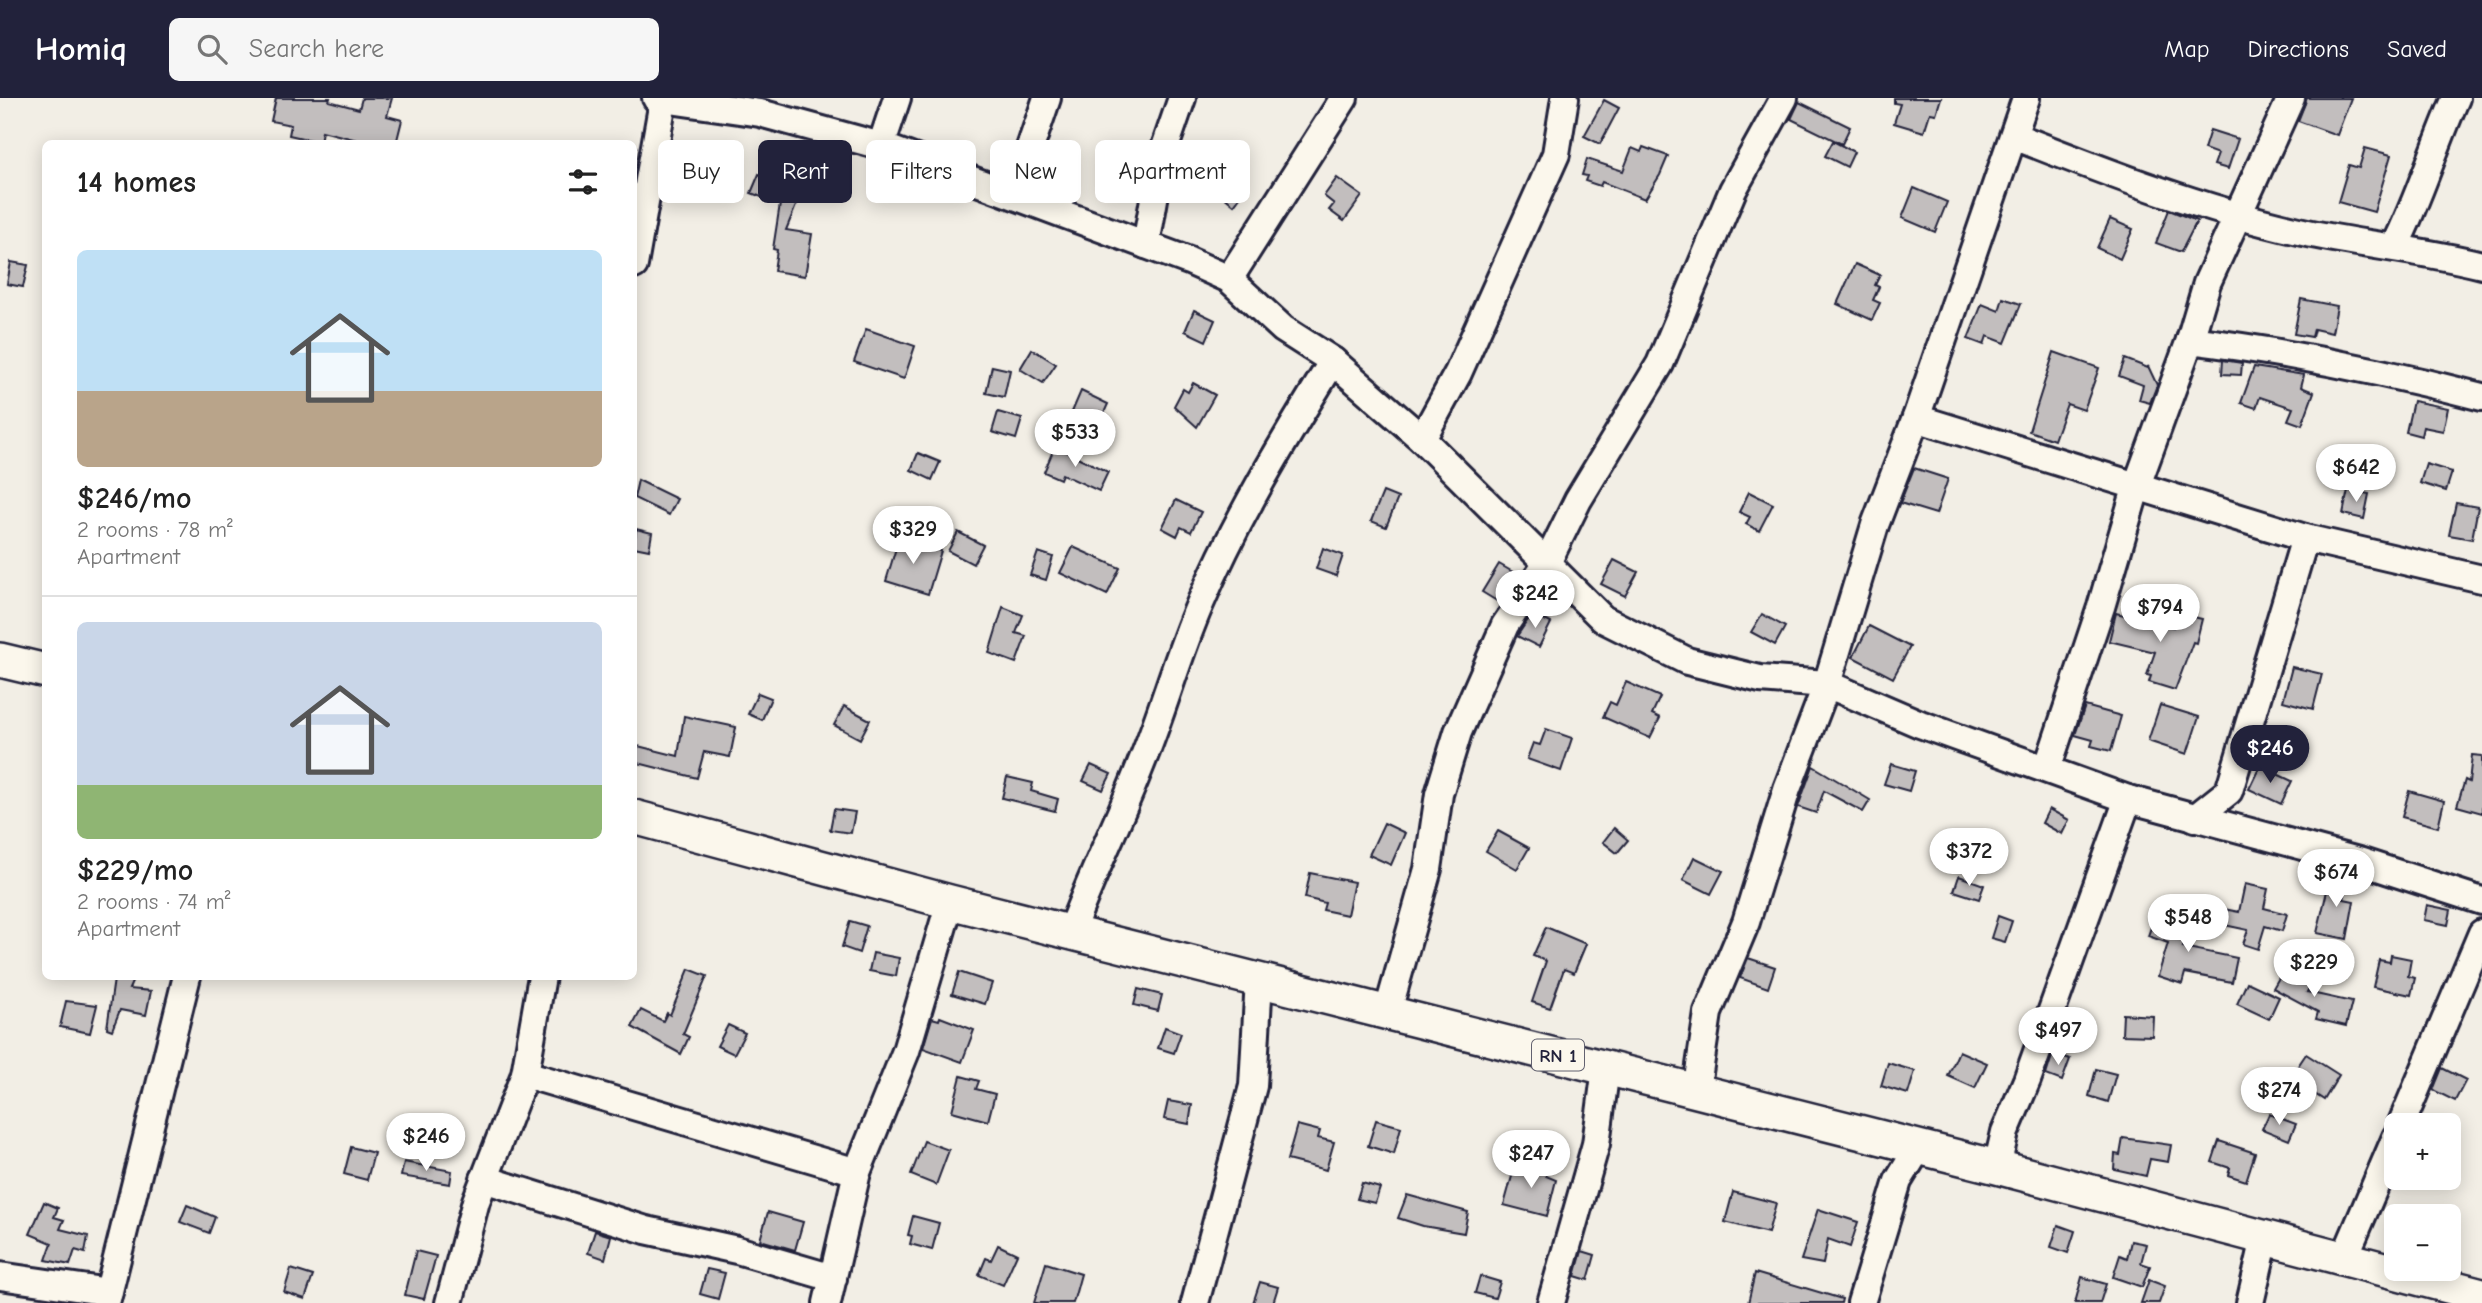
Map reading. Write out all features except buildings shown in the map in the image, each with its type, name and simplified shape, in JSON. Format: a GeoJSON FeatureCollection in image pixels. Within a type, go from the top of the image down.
{"type":"FeatureCollection","features":[{"type":"Feature","properties":{"kind":"main road"},"geometry":{"type":"LineString","coordinates":[[0,660],[42,670]]}},
{"type":"Feature","properties":{"kind":"main road","name":"RN 1"},"geometry":{"type":"LineString","coordinates":[[637,818],[950,902],[1997,1167],[2343,1261],[2482,1295]]}},
{"type":"Feature","properties":{"kind":"street"},"geometry":{"type":"LineString","coordinates":[[883,140],[897,98]]}},
{"type":"Feature","properties":{"kind":"street"},"geometry":{"type":"LineString","coordinates":[[1033,140],[1047,98]]}},
{"type":"Feature","properties":{"kind":"street"},"geometry":{"type":"LineString","coordinates":[[1146,246],[1161,159],[1182,98]]}},
{"type":"Feature","properties":{"kind":"street"},"geometry":{"type":"LineString","coordinates":[[1229,279],[1344,98]]}},
{"type":"Feature","properties":{"kind":"street"},"geometry":{"type":"LineString","coordinates":[[1422,439],[1458,373],[1556,154],[1564,98]]}},
{"type":"Feature","properties":{"kind":"street"},"geometry":{"type":"LineString","coordinates":[[1388,1011],[1428,869],[1439,794],[1458,732],[1505,625],[1546,565],[1578,500],[1660,364],[1733,190],[1784,98]]}},
{"type":"Feature","properties":{"kind":"street"},"geometry":{"type":"LineString","coordinates":[[1696,1092],[1708,1013],[1746,922],[1787,789],[1827,684],[1875,525],[1916,418],[2026,98]]}},
{"type":"Feature","properties":{"kind":"street"},"geometry":{"type":"LineString","coordinates":[[2048,769],[2101,607],[2137,485],[2190,340],[2207,283],[2236,214],[2291,98]]}},
{"type":"Feature","properties":{"kind":"street"},"geometry":{"type":"LineString","coordinates":[[2395,246],[2410,217],[2430,157],[2456,98]]}},
{"type":"Feature","properties":{"kind":"street"},"geometry":{"type":"LineString","coordinates":[[637,246],[660,99],[760,113],[866,142]]}},
{"type":"Feature","properties":{"kind":"street"},"geometry":{"type":"LineString","coordinates":[[2014,136],[2128,180],[2236,214],[2304,232],[2395,246],[2482,265]]}},
{"type":"Feature","properties":{"kind":"street"},"geometry":{"type":"LineString","coordinates":[[1035,203],[1189,261],[1229,279],[1283,330],[1333,361],[1422,439],[1603,619],[1686,661],[1760,679],[1827,684],[1920,724],[2128,799],[2361,862],[2482,901]]}},
{"type":"Feature","properties":{"kind":"street"},"geometry":{"type":"LineString","coordinates":[[2190,340],[2272,350],[2482,397]]}},
{"type":"Feature","properties":{"kind":"street"},"geometry":{"type":"LineString","coordinates":[[1071,931],[1091,875],[1141,766],[1165,702],[1175,664],[1201,602],[1236,528],[1286,436],[1333,361]]}},
{"type":"Feature","properties":{"kind":"street"},"geometry":{"type":"LineString","coordinates":[[1916,418],[2305,538],[2482,579]]}},
{"type":"Feature","properties":{"kind":"street"},"geometry":{"type":"LineString","coordinates":[[2195,818],[2229,791],[2305,538]]}},
{"type":"Feature","properties":{"kind":"street"},"geometry":{"type":"LineString","coordinates":[[1997,1167],[2005,1132],[2027,1080],[2128,799]]}},
{"type":"Feature","properties":{"kind":"street"},"geometry":{"type":"LineString","coordinates":[[484,1179],[646,1230],[737,1250],[833,1296],[857,1172],[906,1051],[950,902]]}},
{"type":"Feature","properties":{"kind":"street"},"geometry":{"type":"LineString","coordinates":[[2406,1113],[2482,933]]}},
{"type":"Feature","properties":{"kind":"street"},"geometry":{"type":"LineString","coordinates":[[1195,1303],[1254,1086],[1259,979]]}},
{"type":"Feature","properties":{"kind":"street"},"geometry":{"type":"LineString","coordinates":[[0,1276],[107,1298],[186,980]]}},
{"type":"Feature","properties":{"kind":"street"},"geometry":{"type":"LineString","coordinates":[[449,1303],[484,1179],[525,1074],[541,980]]}},
{"type":"Feature","properties":{"kind":"street"},"geometry":{"type":"LineString","coordinates":[[1551,1303],[1595,1144],[1606,1068]]}},
{"type":"Feature","properties":{"kind":"street"},"geometry":{"type":"LineString","coordinates":[[525,1074],[857,1172]]}},
{"type":"Feature","properties":{"kind":"street"},"geometry":{"type":"LineString","coordinates":[[1861,1303],[1898,1181],[1919,1147]]}},
{"type":"Feature","properties":{"kind":"street"},"geometry":{"type":"LineString","coordinates":[[2343,1261],[2384,1165]]}},
{"type":"Feature","properties":{"kind":"street"},"geometry":{"type":"LineString","coordinates":[[2249,1303],[2265,1238]]}}]}
